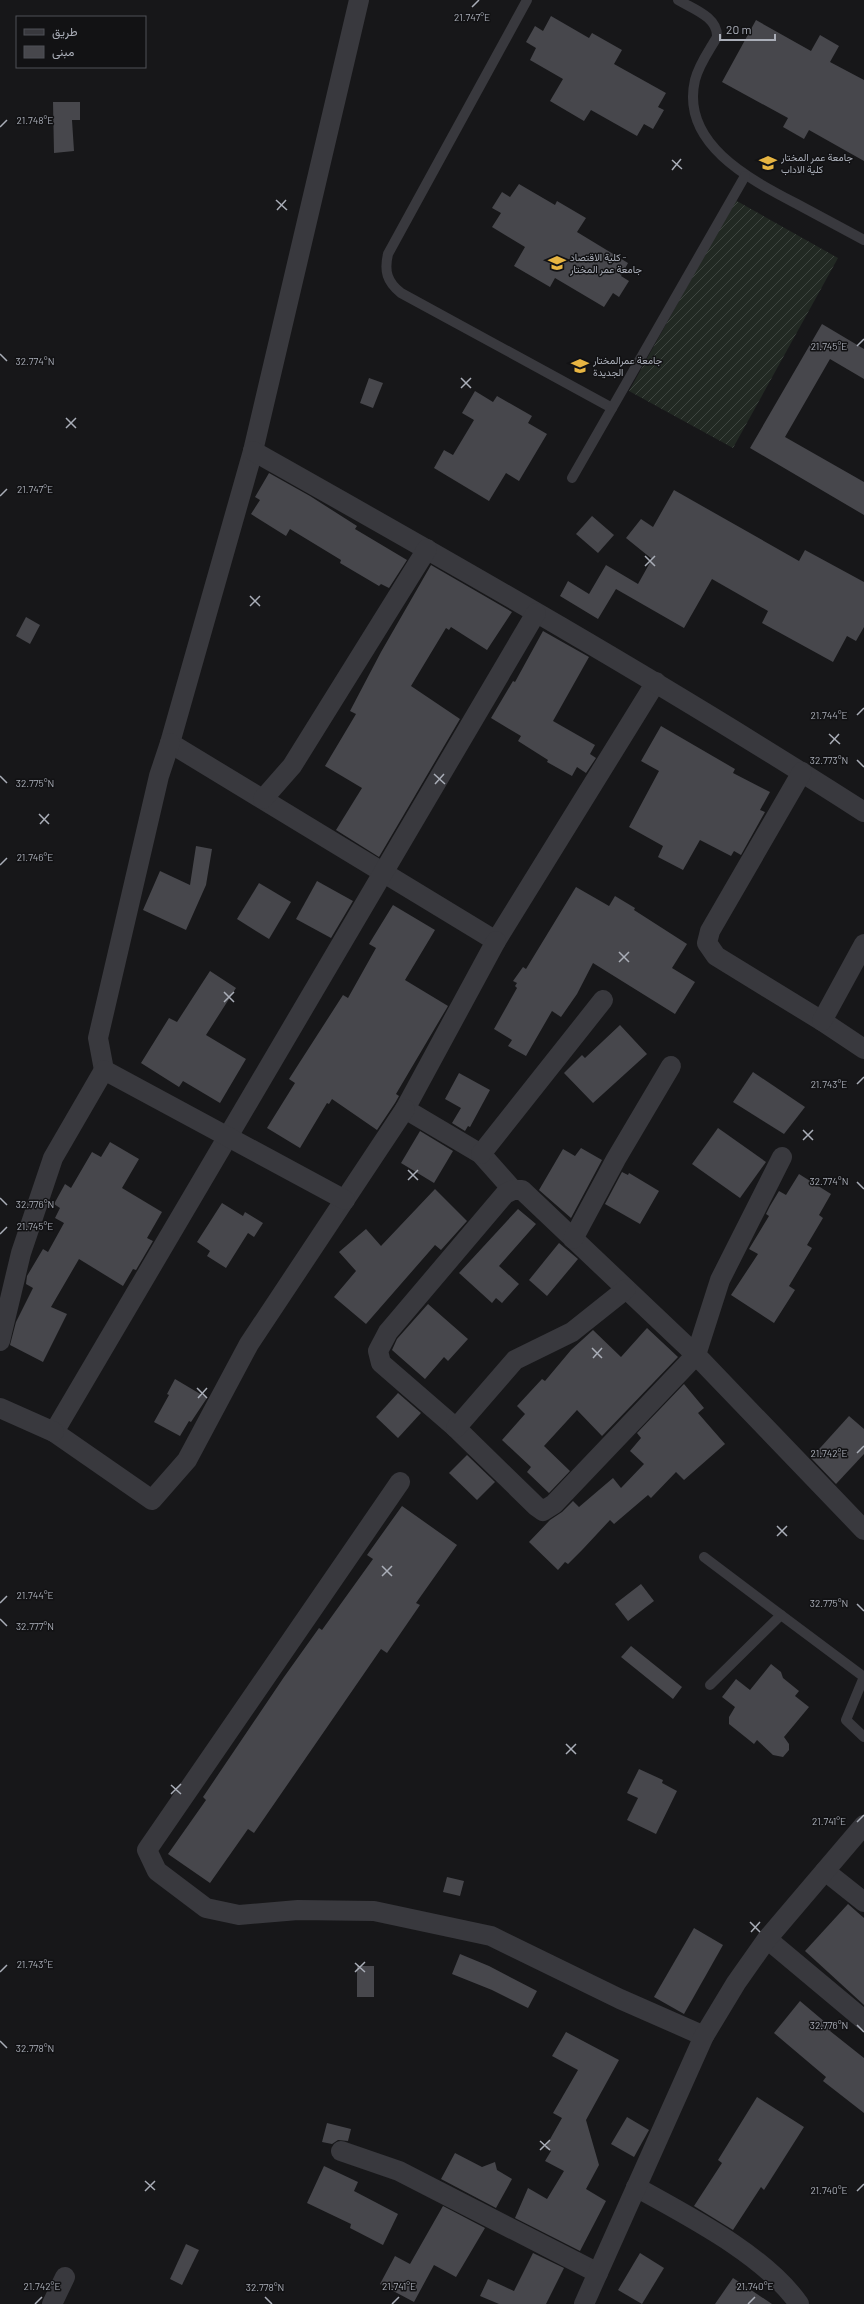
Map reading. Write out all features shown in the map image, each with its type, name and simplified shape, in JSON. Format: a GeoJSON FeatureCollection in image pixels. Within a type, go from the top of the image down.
{"type":"FeatureCollection","features":[{"type":"Feature","properties":{"kind":"street"},"geometry":{"type":"LineString","coordinates":[[0,1341],[21,1253],[53,1158],[104,1070],[98,1038],[159,776],[170,743],[253,451],[359,0]]}},
{"type":"Feature","properties":{"kind":"street"},"geometry":{"type":"LineString","coordinates":[[253,451],[427,549],[656,682],[864,812]]}},
{"type":"Feature","properties":{"kind":"street"},"geometry":{"type":"LineString","coordinates":[[263,799],[292,766],[427,549]]}},
{"type":"Feature","properties":{"kind":"street"},"geometry":{"type":"LineString","coordinates":[[54,1432],[536,613]]}},
{"type":"Feature","properties":{"kind":"street"},"geometry":{"type":"LineString","coordinates":[[0,1408],[54,1432],[152,1500],[187,1460],[249,1344],[405,1109],[496,941],[656,682]]}},
{"type":"Feature","properties":{"kind":"street"},"geometry":{"type":"LineString","coordinates":[[170,743],[496,941]]}},
{"type":"Feature","properties":{"kind":"street"},"geometry":{"type":"LineString","coordinates":[[802,772],[710,931],[706,943],[716,956],[822,1021],[864,1049]]}},
{"type":"Feature","properties":{"kind":"street"},"geometry":{"type":"LineString","coordinates":[[822,1021],[864,944]]}},
{"type":"Feature","properties":{"kind":"street"},"geometry":{"type":"LineString","coordinates":[[481,1154],[602,1000]]}},
{"type":"Feature","properties":{"kind":"street"},"geometry":{"type":"LineString","coordinates":[[573,1239],[616,1159],[671,1066]]}},
{"type":"Feature","properties":{"kind":"street"},"geometry":{"type":"LineString","coordinates":[[104,1070],[345,1200]]}},
{"type":"Feature","properties":{"kind":"street"},"geometry":{"type":"LineString","coordinates":[[405,1109],[481,1154],[513,1190]]}},
{"type":"Feature","properties":{"kind":"street"},"geometry":{"type":"LineString","coordinates":[[782,1157],[720,1280],[696,1355],[554,1504],[543,1511],[536,1506],[456,1428],[381,1363],[378,1351],[388,1332],[505,1194],[513,1190],[522,1190],[696,1355],[864,1530]]}},
{"type":"Feature","properties":{"kind":"street"},"geometry":{"type":"LineString","coordinates":[[456,1428],[515,1360],[572,1332],[626,1289]]}},
{"type":"Feature","properties":{"kind":"street"},"geometry":{"type":"LineString","coordinates":[[400,1482],[146,1850],[157,1871],[206,1908],[239,1915],[298,1910],[374,1911],[491,1936],[620,1998],[704,2036]]}},
{"type":"Feature","properties":{"kind":"street"},"geometry":{"type":"LineString","coordinates":[[584,2304],[704,2036],[736,1983],[767,1940],[864,1825]]}},
{"type":"Feature","properties":{"kind":"street"},"geometry":{"type":"LineString","coordinates":[[826,1871],[864,1902]]}},
{"type":"Feature","properties":{"kind":"street"},"geometry":{"type":"LineString","coordinates":[[767,1940],[864,2020]]}},
{"type":"Feature","properties":{"kind":"street"},"geometry":{"type":"LineString","coordinates":[[341,2151],[399,2171],[598,2273]]}},
{"type":"Feature","properties":{"kind":"street"},"geometry":{"type":"LineString","coordinates":[[636,2187],[690,2218],[744,2253],[787,2287],[799,2304]]}},
{"type":"Feature","properties":{"kind":"street"},"geometry":{"type":"LineString","coordinates":[[52,2304],[66,2277]]}},
{"type":"Feature","properties":{"kind":"lane"},"geometry":{"type":"LineString","coordinates":[[527,0],[388,254],[386,272],[389,280],[401,293],[612,408]]}},
{"type":"Feature","properties":{"kind":"lane"},"geometry":{"type":"LineString","coordinates":[[678,0],[710,18],[716,27],[717,37],[698,68],[694,82],[695,110],[705,136],[713,147],[745,176],[864,240]]}},
{"type":"Feature","properties":{"kind":"lane"},"geometry":{"type":"LineString","coordinates":[[572,478],[745,176]]}},
{"type":"Feature","properties":{"kind":"lane"},"geometry":{"type":"LineString","coordinates":[[704,1557],[864,1677],[846,1720],[864,1737]]}},
{"type":"Feature","properties":{"kind":"lane"},"geometry":{"type":"LineString","coordinates":[[710,1685],[782,1615]]}},
{"type":"Feature","properties":{"kind":"shaded area"},"geometry":{"type":"Polygon","coordinates":[[[735,200],[838,258],[733,448],[629,391],[735,200]]]}},
{"type":"Feature","properties":{"kind":"building"},"geometry":{"type":"Polygon","coordinates":[[[551,16],[589,38],[592,33],[622,50],[614,64],[666,93],[658,107],[664,110],[653,129],[644,124],[637,136],[591,110],[584,121],[550,101],[563,79],[530,60],[536,48],[526,42],[535,26],[543,31],[551,16]]]}},
{"type":"Feature","properties":{"kind":"building"},"geometry":{"type":"Polygon","coordinates":[[[756,20],[811,51],[820,35],[839,46],[830,62],[864,80],[864,161],[809,130],[804,139],[783,127],[788,118],[722,82],[756,20]]]}},
{"type":"Feature","properties":{"kind":"building"},"geometry":{"type":"Polygon","coordinates":[[[53,102],[80,102],[80,120],[72,120],[74,151],[54,153],[53,102]]]}},
{"type":"Feature","properties":{"kind":"building"},"geometry":{"type":"Polygon","coordinates":[[[519,184],[555,205],[557,201],[586,218],[577,232],[628,263],[621,276],[629,281],[619,297],[613,293],[604,307],[555,278],[550,287],[514,266],[525,247],[492,227],[501,213],[492,208],[502,192],[510,197],[519,184]]]}},
{"type":"Feature","properties":{"kind":"building"},"geometry":{"type":"Polygon","coordinates":[[[822,324],[864,349],[864,379],[830,359],[785,437],[864,482],[864,515],[750,448],[822,324]]]}},
{"type":"Feature","properties":{"kind":"building"},"geometry":{"type":"Polygon","coordinates":[[[369,378],[383,383],[373,408],[360,403],[369,378]]]}},
{"type":"Feature","properties":{"kind":"building"},"geometry":{"type":"Polygon","coordinates":[[[475,391],[493,402],[497,396],[532,416],[528,423],[547,434],[519,481],[506,473],[489,501],[434,468],[444,450],[453,455],[474,420],[462,413],[475,391]]]}},
{"type":"Feature","properties":{"kind":"building"},"geometry":{"type":"Polygon","coordinates":[[[269,473],[310,496],[357,526],[355,529],[407,560],[389,588],[381,584],[379,586],[340,563],[341,560],[290,529],[286,536],[251,514],[260,500],[255,497],[269,473]]]}},
{"type":"Feature","properties":{"kind":"building"},"geometry":{"type":"Polygon","coordinates":[[[674,490],[799,561],[805,550],[864,582],[864,627],[856,641],[847,636],[833,662],[762,623],[768,611],[712,579],[684,628],[616,589],[598,619],[560,596],[568,581],[589,594],[606,565],[638,584],[652,559],[626,538],[641,519],[653,527],[674,490]]]}},
{"type":"Feature","properties":{"kind":"building"},"geometry":{"type":"Polygon","coordinates":[[[592,516],[614,535],[598,553],[576,534],[592,516]]]}},
{"type":"Feature","properties":{"kind":"building"},"geometry":{"type":"Polygon","coordinates":[[[431,565],[512,612],[487,650],[451,627],[449,630],[446,628],[411,686],[460,719],[379,857],[336,830],[362,788],[325,766],[356,714],[350,711],[381,652],[431,565]]]}},
{"type":"Feature","properties":{"kind":"building"},"geometry":{"type":"Polygon","coordinates":[[[26,617],[40,625],[30,644],[16,636],[26,617]]]}},
{"type":"Feature","properties":{"kind":"building"},"geometry":{"type":"Polygon","coordinates":[[[543,631],[589,657],[553,721],[595,745],[590,754],[596,758],[586,773],[577,767],[572,776],[547,762],[548,760],[518,741],[521,736],[491,718],[513,681],[515,682],[543,631]]]}},
{"type":"Feature","properties":{"kind":"building"},"geometry":{"type":"Polygon","coordinates":[[[661,726],[735,769],[733,773],[770,792],[760,810],[765,812],[741,855],[734,851],[731,856],[700,840],[683,870],[658,857],[663,846],[629,827],[659,771],[641,761],[661,726]]]}},
{"type":"Feature","properties":{"kind":"building"},"geometry":{"type":"Polygon","coordinates":[[[196,846],[212,849],[206,885],[186,930],[143,910],[160,871],[190,885],[196,846]]]}},
{"type":"Feature","properties":{"kind":"building"},"geometry":{"type":"Polygon","coordinates":[[[317,881],[353,901],[331,938],[296,919],[317,881]]]}},
{"type":"Feature","properties":{"kind":"building"},"geometry":{"type":"Polygon","coordinates":[[[259,883],[291,902],[269,939],[237,919],[259,883]]]}},
{"type":"Feature","properties":{"kind":"building"},"geometry":{"type":"Polygon","coordinates":[[[576,887],[609,906],[615,896],[687,944],[672,968],[695,982],[675,1014],[593,963],[577,994],[561,1017],[552,1011],[526,1056],[508,1046],[512,1040],[494,1029],[517,988],[515,986],[517,983],[513,981],[523,967],[526,969],[576,887]]]}},
{"type":"Feature","properties":{"kind":"building"},"geometry":{"type":"Polygon","coordinates":[[[393,905],[435,930],[405,980],[448,1006],[396,1094],[399,1096],[395,1103],[377,1130],[332,1099],[329,1104],[327,1103],[300,1148],[267,1128],[295,1083],[289,1079],[343,995],[348,998],[376,948],[369,944],[393,905]]]}},
{"type":"Feature","properties":{"kind":"building"},"geometry":{"type":"Polygon","coordinates":[[[210,971],[236,988],[206,1035],[246,1059],[220,1103],[183,1081],[179,1087],[141,1063],[169,1018],[177,1022],[210,971]]]}},
{"type":"Feature","properties":{"kind":"building"},"geometry":{"type":"Polygon","coordinates":[[[620,1025],[647,1054],[593,1103],[564,1073],[582,1055],[585,1058],[620,1025]]]}},
{"type":"Feature","properties":{"kind":"building"},"geometry":{"type":"Polygon","coordinates":[[[753,1072],[805,1107],[784,1134],[733,1102],[753,1072]]]}},
{"type":"Feature","properties":{"kind":"building"},"geometry":{"type":"Polygon","coordinates":[[[459,1073],[490,1090],[470,1127],[468,1126],[465,1131],[452,1123],[461,1108],[445,1099],[459,1073]]]}},
{"type":"Feature","properties":{"kind":"building"},"geometry":{"type":"Polygon","coordinates":[[[718,1128],[766,1162],[740,1198],[692,1164],[718,1128]]]}},
{"type":"Feature","properties":{"kind":"building"},"geometry":{"type":"Polygon","coordinates":[[[420,1131],[453,1151],[434,1183],[401,1163],[420,1131]]]}},
{"type":"Feature","properties":{"kind":"building"},"geometry":{"type":"Polygon","coordinates":[[[110,1142],[139,1159],[122,1188],[162,1212],[147,1238],[153,1241],[136,1270],[133,1269],[123,1286],[79,1259],[51,1307],[67,1314],[43,1362],[10,1345],[16,1322],[33,1288],[26,1284],[27,1276],[43,1249],[48,1252],[64,1223],[55,1218],[60,1208],[54,1204],[65,1184],[71,1188],[92,1152],[101,1157],[110,1142]]]}},
{"type":"Feature","properties":{"kind":"building"},"geometry":{"type":"Polygon","coordinates":[[[581,1148],[602,1160],[571,1218],[539,1190],[563,1149],[575,1156],[581,1148]]]}},
{"type":"Feature","properties":{"kind":"building"},"geometry":{"type":"Polygon","coordinates":[[[622,1172],[628,1175],[629,1173],[659,1191],[640,1224],[605,1204],[622,1172]]]}},
{"type":"Feature","properties":{"kind":"building"},"geometry":{"type":"Polygon","coordinates":[[[799,1174],[831,1194],[819,1215],[823,1218],[807,1245],[812,1248],[789,1286],[795,1290],[774,1323],[731,1295],[758,1254],[749,1249],[769,1216],[766,1214],[770,1206],[779,1191],[786,1195],[799,1174]]]}},
{"type":"Feature","properties":{"kind":"building"},"geometry":{"type":"Polygon","coordinates":[[[435,1189],[467,1221],[441,1250],[435,1245],[366,1324],[334,1297],[356,1271],[339,1252],[366,1229],[381,1246],[435,1189]]]}},
{"type":"Feature","properties":{"kind":"building"},"geometry":{"type":"Polygon","coordinates":[[[222,1203],[243,1216],[245,1212],[263,1223],[254,1237],[248,1233],[226,1268],[207,1256],[210,1251],[197,1242],[222,1203]]]}},
{"type":"Feature","properties":{"kind":"building"},"geometry":{"type":"Polygon","coordinates":[[[518,1209],[536,1224],[499,1266],[519,1284],[502,1303],[496,1298],[492,1303],[459,1273],[518,1209]]]}},
{"type":"Feature","properties":{"kind":"building"},"geometry":{"type":"Polygon","coordinates":[[[559,1243],[578,1259],[547,1296],[529,1280],[559,1243]]]}},
{"type":"Feature","properties":{"kind":"building"},"geometry":{"type":"Polygon","coordinates":[[[428,1304],[468,1339],[448,1361],[444,1357],[425,1379],[392,1350],[397,1339],[428,1304]]]}},
{"type":"Feature","properties":{"kind":"building"},"geometry":{"type":"Polygon","coordinates":[[[647,1328],[678,1357],[602,1436],[577,1410],[544,1446],[570,1471],[549,1493],[527,1472],[531,1467],[502,1440],[525,1414],[517,1406],[542,1379],[545,1381],[571,1350],[593,1330],[621,1357],[647,1328]]]}},
{"type":"Feature","properties":{"kind":"building"},"geometry":{"type":"Polygon","coordinates":[[[175,1379],[207,1398],[191,1422],[189,1421],[180,1436],[154,1422],[169,1395],[167,1394],[175,1379]]]}},
{"type":"Feature","properties":{"kind":"building"},"geometry":{"type":"Polygon","coordinates":[[[684,1384],[704,1408],[698,1413],[725,1444],[684,1480],[676,1472],[651,1498],[648,1495],[614,1524],[610,1520],[568,1564],[565,1562],[558,1570],[529,1542],[550,1520],[562,1512],[573,1501],[579,1507],[613,1478],[621,1488],[644,1464],[630,1451],[641,1438],[637,1433],[684,1384]]]}},
{"type":"Feature","properties":{"kind":"building"},"geometry":{"type":"Polygon","coordinates":[[[398,1393],[421,1413],[398,1438],[376,1417],[398,1393]]]}},
{"type":"Feature","properties":{"kind":"building"},"geometry":{"type":"Polygon","coordinates":[[[849,1416],[864,1429],[864,1454],[836,1484],[811,1458],[849,1416]]]}},
{"type":"Feature","properties":{"kind":"building"},"geometry":{"type":"Polygon","coordinates":[[[467,1455],[495,1482],[477,1500],[449,1473],[467,1455]]]}},
{"type":"Feature","properties":{"kind":"building"},"geometry":{"type":"Polygon","coordinates":[[[402,1506],[457,1545],[416,1603],[420,1605],[387,1653],[381,1649],[254,1833],[248,1829],[210,1883],[168,1854],[206,1800],[203,1797],[284,1677],[319,1628],[322,1630],[373,1559],[367,1555],[402,1506]]]}},
{"type":"Feature","properties":{"kind":"building"},"geometry":{"type":"Polygon","coordinates":[[[641,1584],[654,1601],[628,1621],[615,1604],[641,1584]]]}},
{"type":"Feature","properties":{"kind":"building"},"geometry":{"type":"Polygon","coordinates":[[[631,1646],[682,1687],[673,1699],[621,1657],[631,1646]]]}},
{"type":"Feature","properties":{"kind":"building"},"geometry":{"type":"Polygon","coordinates":[[[771,1664],[781,1672],[783,1678],[799,1691],[795,1696],[809,1707],[784,1737],[789,1744],[789,1750],[783,1757],[773,1755],[757,1740],[754,1744],[729,1724],[729,1717],[735,1707],[722,1697],[736,1679],[750,1690],[771,1664]]]}},
{"type":"Feature","properties":{"kind":"building"},"geometry":{"type":"Polygon","coordinates":[[[639,1769],[663,1780],[662,1783],[677,1791],[656,1834],[627,1820],[638,1798],[627,1793],[639,1769]]]}},
{"type":"Feature","properties":{"kind":"building"},"geometry":{"type":"Polygon","coordinates":[[[447,1877],[464,1881],[460,1896],[443,1892],[447,1877]]]}},
{"type":"Feature","properties":{"kind":"building"},"geometry":{"type":"Polygon","coordinates":[[[848,1904],[864,1918],[864,2005],[805,1951],[848,1904]]]}},
{"type":"Feature","properties":{"kind":"building"},"geometry":{"type":"Polygon","coordinates":[[[694,1928],[723,1945],[684,2014],[654,1997],[694,1928]]]}},
{"type":"Feature","properties":{"kind":"building"},"geometry":{"type":"Polygon","coordinates":[[[460,1954],[489,1966],[537,1991],[528,2008],[492,1990],[452,1974],[460,1954]]]}},
{"type":"Feature","properties":{"kind":"building"},"geometry":{"type":"Polygon","coordinates":[[[357,1966],[374,1966],[374,1997],[357,1997],[357,1966]]]}},
{"type":"Feature","properties":{"kind":"building"},"geometry":{"type":"Polygon","coordinates":[[[800,2001],[832,2028],[830,2031],[864,2058],[864,2113],[823,2081],[826,2077],[774,2033],[800,2001]]]}},
{"type":"Feature","properties":{"kind":"building"},"geometry":{"type":"Polygon","coordinates":[[[566,2032],[619,2060],[586,2120],[599,2165],[586,2189],[606,2201],[580,2251],[515,2218],[528,2188],[547,2199],[564,2171],[545,2161],[551,2151],[545,2148],[562,2118],[553,2113],[578,2070],[552,2056],[566,2032]]]}},
{"type":"Feature","properties":{"kind":"building"},"geometry":{"type":"Polygon","coordinates":[[[757,2097],[804,2127],[764,2190],[761,2187],[733,2230],[694,2206],[722,2163],[718,2160],[757,2097]]]}},
{"type":"Feature","properties":{"kind":"building"},"geometry":{"type":"Polygon","coordinates":[[[627,2117],[649,2130],[634,2157],[611,2144],[627,2117]]]}},
{"type":"Feature","properties":{"kind":"building"},"geometry":{"type":"Polygon","coordinates":[[[327,2123],[351,2129],[348,2141],[338,2140],[332,2144],[322,2142],[327,2123]]]}},
{"type":"Feature","properties":{"kind":"building"},"geometry":{"type":"Polygon","coordinates":[[[455,2153],[482,2167],[495,2162],[497,2170],[512,2179],[496,2208],[441,2179],[455,2153]]]}},
{"type":"Feature","properties":{"kind":"building"},"geometry":{"type":"Polygon","coordinates":[[[324,2166],[358,2182],[354,2191],[398,2214],[383,2245],[350,2228],[351,2224],[307,2203],[324,2166]]]}},
{"type":"Feature","properties":{"kind":"building"},"geometry":{"type":"Polygon","coordinates":[[[443,2206],[485,2228],[456,2277],[434,2265],[414,2302],[380,2284],[395,2256],[410,2264],[443,2206]]]}},
{"type":"Feature","properties":{"kind":"building"},"geometry":{"type":"Polygon","coordinates":[[[186,2244],[199,2250],[182,2285],[170,2279],[186,2244]]]}},
{"type":"Feature","properties":{"kind":"building"},"geometry":{"type":"Polygon","coordinates":[[[533,2253],[564,2268],[546,2304],[499,2304],[480,2296],[488,2279],[514,2291],[533,2253]]]}},
{"type":"Feature","properties":{"kind":"building"},"geometry":{"type":"Polygon","coordinates":[[[640,2253],[664,2268],[642,2304],[618,2290],[640,2253]]]}},
{"type":"Feature","properties":{"kind":"building"},"geometry":{"type":"Polygon","coordinates":[[[733,2278],[772,2304],[715,2304],[733,2278]]]}},
{"type":"Feature","properties":{"kind":"place","name":"جامعة عمر المختار كلية الاداب"},"geometry":{"type":"Point","coordinates":[768,163]}},
{"type":"Feature","properties":{"kind":"place","name":"كلية الاقتصاد - جامعة عمر المختار"},"geometry":{"type":"Point","coordinates":[557,263]}},
{"type":"Feature","properties":{"kind":"place","name":"جامعة عمرالمختار الجديدة"},"geometry":{"type":"Point","coordinates":[580,366]}}]}
